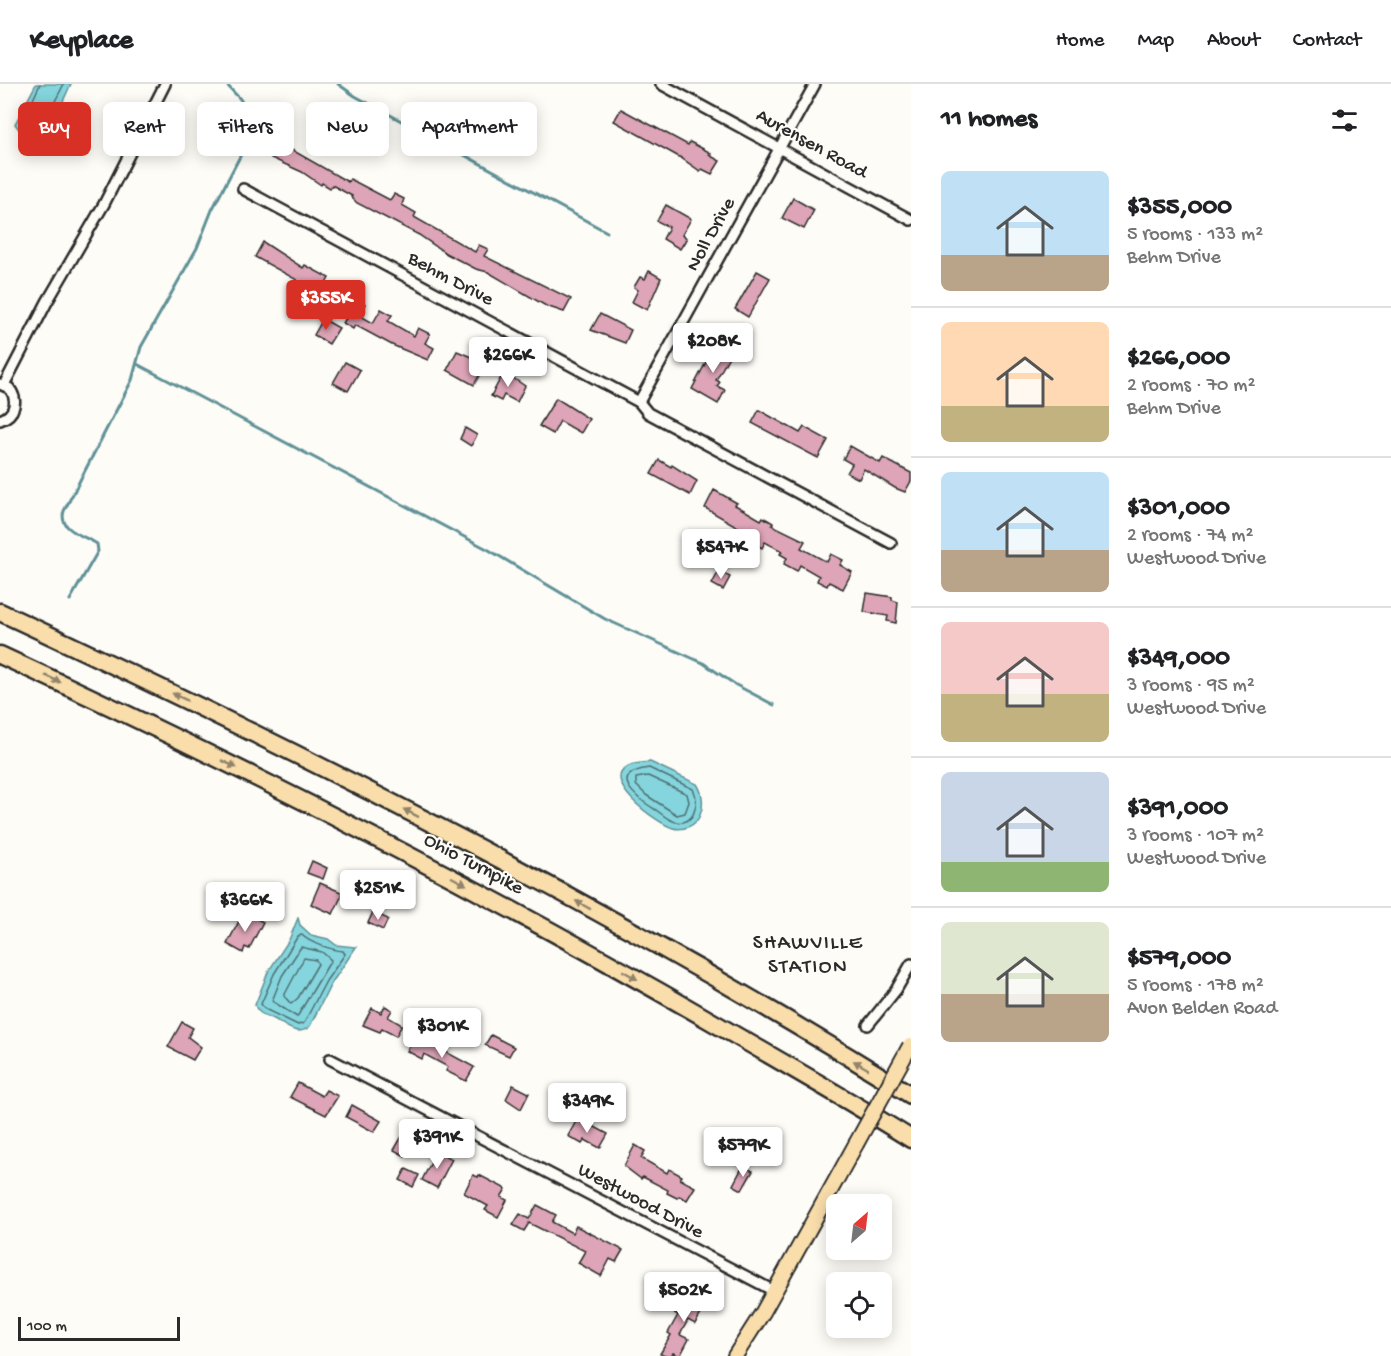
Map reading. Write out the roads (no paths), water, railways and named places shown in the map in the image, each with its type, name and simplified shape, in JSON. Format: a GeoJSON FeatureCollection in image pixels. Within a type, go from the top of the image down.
{"type":"FeatureCollection","features":[{"type":"Feature","properties":{"kind":"highway","name":"Ohio Turnpike"},"geometry":{"type":"LineString","coordinates":[[0,612],[259,735],[432,823],[719,982],[911,1095]]}},
{"type":"Feature","properties":{"kind":"highway","name":"Ohio Turnpike"},"geometry":{"type":"LineString","coordinates":[[0,655],[400,849],[610,963],[911,1139]]}},
{"type":"Feature","properties":{"kind":"main road"},"geometry":{"type":"LineString","coordinates":[[735,1356],[774,1291],[910,1045]]}},
{"type":"Feature","properties":{"kind":"street"},"geometry":{"type":"LineString","coordinates":[[0,420],[12,412],[15,402],[12,392],[2,384],[93,225],[165,84]]}},
{"type":"Feature","properties":{"kind":"street","name":"Aurensen Road"},"geometry":{"type":"LineString","coordinates":[[662,84],[911,220]]}},
{"type":"Feature","properties":{"kind":"street","name":"Noll Drive"},"geometry":{"type":"LineString","coordinates":[[639,402],[815,84]]}},
{"type":"Feature","properties":{"kind":"street","name":"Behm Drive"},"geometry":{"type":"LineString","coordinates":[[243,189],[639,402],[648,412],[891,543]]}},
{"type":"Feature","properties":{"kind":"street"},"geometry":{"type":"LineString","coordinates":[[868,1025],[896,990],[911,964]]}},
{"type":"Feature","properties":{"kind":"street","name":"Westwood Drive"},"geometry":{"type":"LineString","coordinates":[[330,1059],[774,1291]]}},
{"type":"Feature","properties":{"kind":"water"},"geometry":{"type":"Polygon","coordinates":[[[36,84],[71,84],[63,102],[27,102],[36,84]]]}},
{"type":"Feature","properties":{"kind":"water"},"geometry":{"type":"Polygon","coordinates":[[[650,762],[697,784],[702,795],[702,807],[698,819],[693,824],[677,829],[665,825],[644,810],[625,790],[620,780],[622,772],[631,765],[650,762]]]}},
{"type":"Feature","properties":{"kind":"water"},"geometry":{"type":"Polygon","coordinates":[[[298,918],[300,925],[311,935],[328,939],[336,945],[356,947],[331,984],[310,1026],[301,1031],[296,1031],[263,1014],[255,1005],[268,972],[289,940],[298,918]]]}},
{"type":"Feature","properties":{"kind":"waterway"},"geometry":{"type":"LineString","coordinates":[[70,600],[98,551],[97,544],[68,527],[63,518],[64,511],[132,380],[141,347],[197,248],[212,210],[248,141],[252,126],[248,112],[226,84]]}},
{"type":"Feature","properties":{"kind":"waterway"},"geometry":{"type":"LineString","coordinates":[[338,84],[355,96],[607,232]]}},
{"type":"Feature","properties":{"kind":"waterway"},"geometry":{"type":"LineString","coordinates":[[137,364],[489,550],[605,619],[703,663],[736,685],[774,705]]}},
{"type":"Feature","properties":{"kind":"district","name":"SHAWVILLE STATION"},"geometry":{"type":"Point","coordinates":[808,956]}}]}
